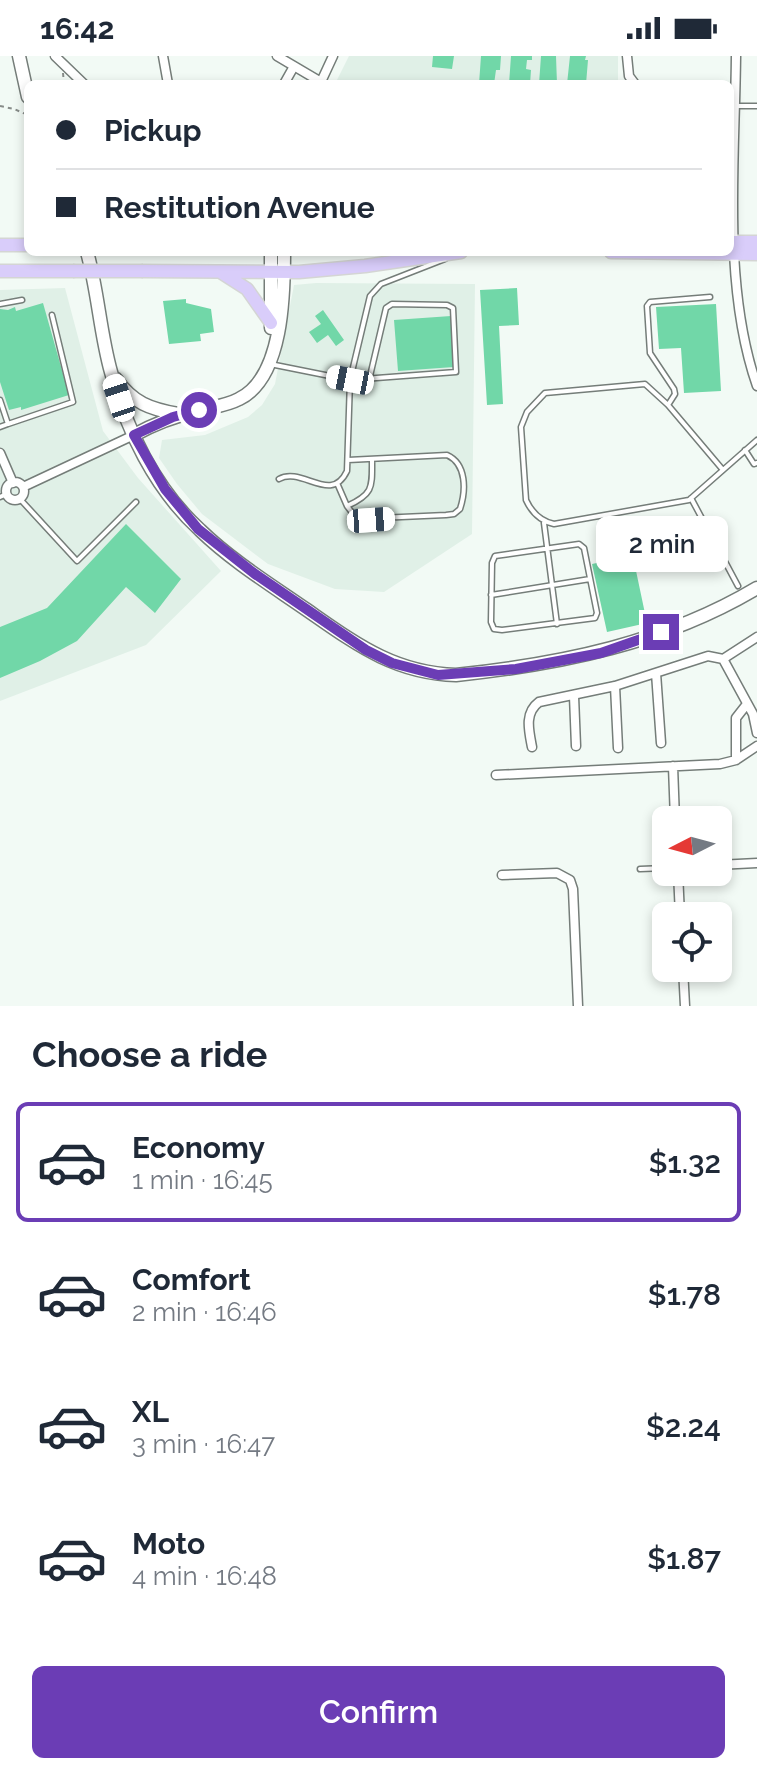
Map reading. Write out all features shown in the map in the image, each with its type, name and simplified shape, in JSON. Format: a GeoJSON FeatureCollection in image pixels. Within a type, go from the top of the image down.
{"type":"FeatureCollection","features":[{"type":"Feature","properties":{"kind":"main road"},"geometry":{"type":"LineString","coordinates":[[734,246],[757,242]]}},
{"type":"Feature","properties":{"kind":"main road"},"geometry":{"type":"LineString","coordinates":[[0,245],[24,245]]}},
{"type":"Feature","properties":{"kind":"main road"},"geometry":{"type":"LineString","coordinates":[[734,246],[757,254]]}},
{"type":"Feature","properties":{"kind":"main road"},"geometry":{"type":"LineString","coordinates":[[2,271],[277,272],[365,266],[434,256]]}},
{"type":"Feature","properties":{"kind":"main road"},"geometry":{"type":"LineString","coordinates":[[219,272],[247,289],[271,323]]}},
{"type":"Feature","properties":{"kind":"street"},"geometry":{"type":"LineString","coordinates":[[19,56],[24,80]]}},
{"type":"Feature","properties":{"kind":"street"},"geometry":{"type":"LineString","coordinates":[[55,56],[80,80]]}},
{"type":"Feature","properties":{"kind":"street"},"geometry":{"type":"LineString","coordinates":[[163,56],[167,80]]}},
{"type":"Feature","properties":{"kind":"street"},"geometry":{"type":"LineString","coordinates":[[277,56],[315,80]]}},
{"type":"Feature","properties":{"kind":"street"},"geometry":{"type":"LineString","coordinates":[[321,80],[333,56]]}},
{"type":"Feature","properties":{"kind":"street"},"geometry":{"type":"LineString","coordinates":[[627,56],[632,80]]}},
{"type":"Feature","properties":{"kind":"street"},"geometry":{"type":"LineString","coordinates":[[734,80],[736,56]]}},
{"type":"Feature","properties":{"kind":"street"},"geometry":{"type":"LineString","coordinates":[[286,80],[293,68]]}},
{"type":"Feature","properties":{"kind":"street"},"geometry":{"type":"LineString","coordinates":[[734,98],[734,176]]}},
{"type":"Feature","properties":{"kind":"street"},"geometry":{"type":"LineString","coordinates":[[88,256],[110,370],[147,463],[180,509],[224,551],[366,650],[392,663],[456,675],[516,669],[601,653],[709,614],[757,588]]}},
{"type":"Feature","properties":{"kind":"street"},"geometry":{"type":"LineString","coordinates":[[23,487],[182,415],[239,399],[258,383],[270,359],[278,331],[277,272],[272,256]]}},
{"type":"Feature","properties":{"kind":"street"},"geometry":{"type":"LineString","coordinates":[[270,359],[277,272],[283,256]]}},
{"type":"Feature","properties":{"kind":"street"},"geometry":{"type":"LineString","coordinates":[[734,256],[740,319],[757,386]]}},
{"type":"Feature","properties":{"kind":"street"},"geometry":{"type":"LineString","coordinates":[[110,370],[124,389],[141,404],[182,415]]}},
{"type":"Feature","properties":{"kind":"street"},"geometry":{"type":"LineString","coordinates":[[0,453],[13,483]]}},
{"type":"Feature","properties":{"kind":"street"},"geometry":{"type":"LineString","coordinates":[[13,483],[23,487],[24,494],[20,499],[12,500],[3,495],[13,483]]}},
{"type":"Feature","properties":{"kind":"street"},"geometry":{"type":"LineString","coordinates":[[532,747],[529,717],[533,706],[551,698],[615,686],[708,656],[723,659],[757,637]]}},
{"type":"Feature","properties":{"kind":"street"},"geometry":{"type":"LineString","coordinates":[[723,659],[753,714],[757,733]]}},
{"type":"Feature","properties":{"kind":"street"},"geometry":{"type":"LineString","coordinates":[[656,673],[661,743]]}},
{"type":"Feature","properties":{"kind":"street"},"geometry":{"type":"LineString","coordinates":[[615,686],[618,748]]}},
{"type":"Feature","properties":{"kind":"street"},"geometry":{"type":"LineString","coordinates":[[574,696],[576,746]]}},
{"type":"Feature","properties":{"kind":"street"},"geometry":{"type":"LineString","coordinates":[[736,760],[736,718],[747,704]]}},
{"type":"Feature","properties":{"kind":"street"},"geometry":{"type":"LineString","coordinates":[[496,775],[720,764],[736,760],[757,746]]}},
{"type":"Feature","properties":{"kind":"street"},"geometry":{"type":"LineString","coordinates":[[673,766],[674,806]]}},
{"type":"Feature","properties":{"kind":"street"},"geometry":{"type":"LineString","coordinates":[[732,864],[757,863]]}},
{"type":"Feature","properties":{"kind":"street"},"geometry":{"type":"LineString","coordinates":[[502,875],[557,873],[570,880],[573,889],[578,1006]]}},
{"type":"Feature","properties":{"kind":"street"},"geometry":{"type":"LineString","coordinates":[[684,982],[685,1006]]}},
{"type":"Feature","properties":{"kind":"lane"},"geometry":{"type":"LineString","coordinates":[[735,106],[757,106]]}},
{"type":"Feature","properties":{"kind":"lane"},"geometry":{"type":"LineString","coordinates":[[279,479],[291,475],[326,487],[346,475],[350,380],[373,292],[388,281],[452,256]]}},
{"type":"Feature","properties":{"kind":"lane"},"geometry":{"type":"LineString","coordinates":[[668,405],[675,394],[674,389],[650,353],[647,306],[650,302],[710,297]]}},
{"type":"Feature","properties":{"kind":"lane"},"geometry":{"type":"LineString","coordinates":[[0,304],[22,300]]}},
{"type":"Feature","properties":{"kind":"lane"},"geometry":{"type":"LineString","coordinates":[[270,359],[350,380],[370,376],[456,372],[453,308],[447,305],[392,304],[386,308],[370,376]]}},
{"type":"Feature","properties":{"kind":"lane"},"geometry":{"type":"LineString","coordinates":[[0,427],[73,402],[52,315]]}},
{"type":"Feature","properties":{"kind":"lane"},"geometry":{"type":"LineString","coordinates":[[723,470],[651,387],[638,384],[551,391],[536,401],[521,427],[524,490],[530,509],[544,522],[562,524],[691,498],[723,470],[745,450],[757,440]]}},
{"type":"Feature","properties":{"kind":"lane"},"geometry":{"type":"LineString","coordinates":[[0,400],[8,424]]}},
{"type":"Feature","properties":{"kind":"lane"},"geometry":{"type":"LineString","coordinates":[[745,450],[754,464],[757,463]]}},
{"type":"Feature","properties":{"kind":"lane"},"geometry":{"type":"LineString","coordinates":[[337,483],[347,506],[357,519],[454,514],[460,509],[464,487],[461,467],[447,455],[348,460]]}},
{"type":"Feature","properties":{"kind":"lane"},"geometry":{"type":"LineString","coordinates":[[347,506],[363,499],[369,492],[372,459]]}},
{"type":"Feature","properties":{"kind":"lane"},"geometry":{"type":"LineString","coordinates":[[691,498],[738,586]]}},
{"type":"Feature","properties":{"kind":"lane"},"geometry":{"type":"LineString","coordinates":[[20,499],[77,561],[136,502]]}},
{"type":"Feature","properties":{"kind":"lane"},"geometry":{"type":"LineString","coordinates":[[544,522],[557,624]]}},
{"type":"Feature","properties":{"kind":"lane"},"geometry":{"type":"LineString","coordinates":[[582,546],[590,579],[597,616],[557,624],[494,629],[491,595],[495,556],[582,546]]}},
{"type":"Feature","properties":{"kind":"lane"},"geometry":{"type":"LineString","coordinates":[[491,595],[590,579]]}},
{"type":"Feature","properties":{"kind":"lane"},"geometry":{"type":"LineString","coordinates":[[640,869],[652,869]]}},
{"type":"Feature","properties":{"kind":"path"},"geometry":{"type":"LineString","coordinates":[[0,106],[24,113]]}},
{"type":"Feature","properties":{"kind":"shaded area"},"geometry":{"type":"Polygon","coordinates":[[[349,56],[618,56],[618,80],[337,80],[349,56]]]}},
{"type":"Feature","properties":{"kind":"shaded area"},"geometry":{"type":"Polygon","coordinates":[[[475,284],[472,534],[384,592],[335,589],[268,564],[202,514],[159,458],[162,440],[205,435],[248,417],[262,405],[275,384],[294,285],[475,284]]]}},
{"type":"Feature","properties":{"kind":"shaded area"},"geometry":{"type":"Polygon","coordinates":[[[65,288],[103,431],[138,478],[221,571],[146,645],[0,701],[0,290],[65,288]]]}},
{"type":"Feature","properties":{"kind":"building"},"geometry":{"type":"Polygon","coordinates":[[[433,56],[454,56],[452,69],[432,67],[433,56]]]}},
{"type":"Feature","properties":{"kind":"building"},"geometry":{"type":"Polygon","coordinates":[[[481,56],[501,56],[500,70],[496,70],[495,80],[479,80],[481,56]]]}},
{"type":"Feature","properties":{"kind":"building"},"geometry":{"type":"Polygon","coordinates":[[[511,56],[532,56],[532,60],[527,60],[526,69],[531,70],[530,80],[509,80],[511,56]]]}},
{"type":"Feature","properties":{"kind":"building"},"geometry":{"type":"Polygon","coordinates":[[[541,56],[556,56],[557,80],[539,80],[541,56]]]}},
{"type":"Feature","properties":{"kind":"building"},"geometry":{"type":"Polygon","coordinates":[[[570,56],[586,56],[586,80],[567,80],[570,56]]]}},
{"type":"Feature","properties":{"kind":"building"},"geometry":{"type":"Polygon","coordinates":[[[517,288],[519,325],[499,326],[503,404],[487,405],[480,290],[517,288]]]}},
{"type":"Feature","properties":{"kind":"building"},"geometry":{"type":"Polygon","coordinates":[[[186,299],[186,303],[211,309],[214,332],[200,334],[201,341],[169,344],[163,301],[186,299]]]}},
{"type":"Feature","properties":{"kind":"building"},"geometry":{"type":"Polygon","coordinates":[[[43,303],[69,395],[21,410],[21,407],[9,410],[0,382],[0,309],[15,307],[16,311],[43,303]]]}},
{"type":"Feature","properties":{"kind":"building"},"geometry":{"type":"Polygon","coordinates":[[[716,304],[721,391],[684,393],[681,348],[659,349],[656,307],[716,304]]]}},
{"type":"Feature","properties":{"kind":"building"},"geometry":{"type":"Polygon","coordinates":[[[323,310],[344,340],[336,346],[328,335],[317,343],[309,332],[321,324],[315,316],[323,310]]]}},
{"type":"Feature","properties":{"kind":"building"},"geometry":{"type":"Polygon","coordinates":[[[451,316],[454,367],[398,371],[394,320],[451,316]]]}},
{"type":"Feature","properties":{"kind":"building"},"geometry":{"type":"Polygon","coordinates":[[[126,524],[181,579],[155,613],[126,587],[77,641],[0,678],[0,627],[47,608],[126,524]]]}},
{"type":"Feature","properties":{"kind":"building"},"geometry":{"type":"Polygon","coordinates":[[[616,561],[618,570],[635,566],[647,623],[607,632],[592,564],[616,561]]]}},
{"type":"Feature","properties":{"kind":"route"},"geometry":{"type":"LineString","coordinates":[[199,410],[173,417],[134,435],[147,463],[180,509],[198,529],[255,574],[366,650],[392,663],[438,675],[516,669],[601,653],[661,632]]}}]}
